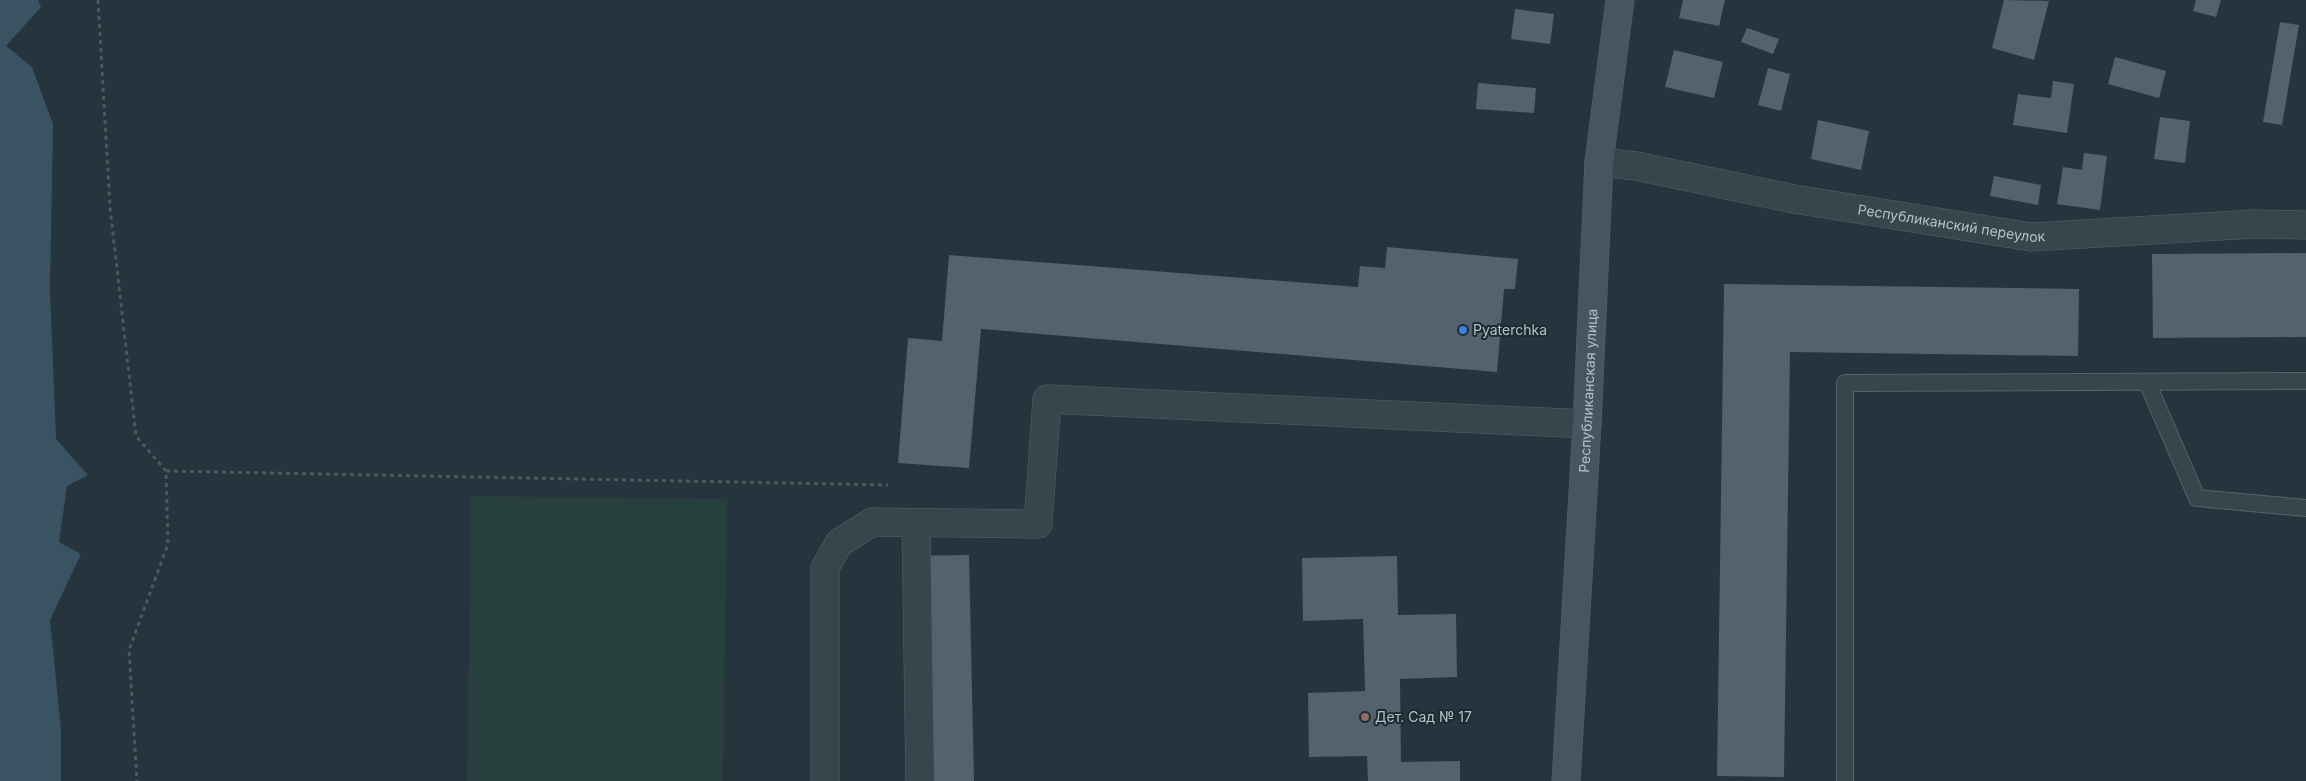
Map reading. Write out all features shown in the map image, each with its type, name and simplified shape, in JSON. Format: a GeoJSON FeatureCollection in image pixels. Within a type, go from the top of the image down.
{"type":"FeatureCollection","features":[{"type":"Feature","properties":{"kind":"street","name":"Республиканская улица"},"geometry":{"type":"LineString","coordinates":[[1566,781],[1587,424],[1599,162],[1620,0]]}},
{"type":"Feature","properties":{"kind":"street","name":"Республиканский переулок"},"geometry":{"type":"LineString","coordinates":[[1599,162],[1636,166],[1794,199],[2031,237],[2254,224],[2306,225]]}},
{"type":"Feature","properties":{"kind":"street"},"geometry":{"type":"LineString","coordinates":[[824,781],[825,568],[838,543],[872,522],[1038,524],[1047,399],[1587,424]]}},
{"type":"Feature","properties":{"kind":"street"},"geometry":{"type":"LineString","coordinates":[[916,523],[920,781]]}},
{"type":"Feature","properties":{"kind":"lane"},"geometry":{"type":"LineString","coordinates":[[2147,382],[2197,498],[2306,508]]}},
{"type":"Feature","properties":{"kind":"lane"},"geometry":{"type":"LineString","coordinates":[[1844,781],[1845,383],[2306,382]]}},
{"type":"Feature","properties":{"kind":"path"},"geometry":{"type":"LineString","coordinates":[[98,0],[110,208],[136,436],[166,471],[168,544],[129,650],[136,781]]}},
{"type":"Feature","properties":{"kind":"path"},"geometry":{"type":"LineString","coordinates":[[166,471],[888,485]]}},
{"type":"Feature","properties":{"kind":"green space"},"geometry":{"type":"Polygon","coordinates":[[[471,496],[727,499],[723,781],[467,781],[471,496]]]}},
{"type":"Feature","properties":{"kind":"water"},"geometry":{"type":"Polygon","coordinates":[[[0,0],[38,0],[41,7],[6,46],[32,67],[53,124],[50,291],[56,439],[88,475],[67,486],[59,542],[81,554],[50,620],[61,729],[61,781],[0,781],[0,0]]]}},
{"type":"Feature","properties":{"kind":"building"},"geometry":{"type":"Polygon","coordinates":[[[1683,0],[1725,0],[1719,26],[1679,18],[1683,0]]]}},
{"type":"Feature","properties":{"kind":"building"},"geometry":{"type":"Polygon","coordinates":[[[2004,0],[2049,1],[2034,60],[1992,48],[2004,0]]]}},
{"type":"Feature","properties":{"kind":"building"},"geometry":{"type":"Polygon","coordinates":[[[2196,0],[2221,0],[2216,17],[2193,11],[2196,0]]]}},
{"type":"Feature","properties":{"kind":"building"},"geometry":{"type":"Polygon","coordinates":[[[1515,9],[1554,14],[1550,44],[1511,39],[1515,9]]]}},
{"type":"Feature","properties":{"kind":"building"},"geometry":{"type":"Polygon","coordinates":[[[2280,22],[2299,25],[2282,125],[2263,122],[2280,22]]]}},
{"type":"Feature","properties":{"kind":"building"},"geometry":{"type":"Polygon","coordinates":[[[1747,28],[1779,39],[1773,54],[1741,42],[1747,28]]]}},
{"type":"Feature","properties":{"kind":"building"},"geometry":{"type":"Polygon","coordinates":[[[1674,50],[1723,62],[1714,98],[1665,87],[1674,50]]]}},
{"type":"Feature","properties":{"kind":"building"},"geometry":{"type":"Polygon","coordinates":[[[2115,57],[2166,71],[2159,98],[2108,84],[2115,57]]]}},
{"type":"Feature","properties":{"kind":"building"},"geometry":{"type":"Polygon","coordinates":[[[1768,68],[1790,74],[1781,111],[1758,105],[1768,68]]]}},
{"type":"Feature","properties":{"kind":"building"},"geometry":{"type":"Polygon","coordinates":[[[2053,81],[2074,84],[2067,133],[2013,125],[2018,94],[2051,98],[2053,81]]]}},
{"type":"Feature","properties":{"kind":"building"},"geometry":{"type":"Polygon","coordinates":[[[1478,83],[1536,88],[1534,113],[1476,109],[1478,83]]]}},
{"type":"Feature","properties":{"kind":"building"},"geometry":{"type":"Polygon","coordinates":[[[2160,117],[2190,121],[2185,163],[2154,159],[2160,117]]]}},
{"type":"Feature","properties":{"kind":"building"},"geometry":{"type":"Polygon","coordinates":[[[1818,120],[1869,131],[1861,170],[1811,159],[1818,120]]]}},
{"type":"Feature","properties":{"kind":"building"},"geometry":{"type":"Polygon","coordinates":[[[2084,153],[2107,156],[2100,210],[2057,204],[2063,167],[2082,170],[2084,153]]]}},
{"type":"Feature","properties":{"kind":"building"},"geometry":{"type":"Polygon","coordinates":[[[1994,176],[2041,185],[2038,205],[1990,196],[1994,176]]]}},
{"type":"Feature","properties":{"kind":"building"},"geometry":{"type":"Polygon","coordinates":[[[1387,247],[1518,259],[1515,289],[1504,289],[1497,372],[981,329],[969,468],[898,463],[908,338],[942,341],[949,255],[1358,287],[1360,266],[1385,268],[1387,247]]]}},
{"type":"Feature","properties":{"kind":"building"},"geometry":{"type":"Polygon","coordinates":[[[2306,253],[2306,337],[2153,338],[2152,254],[2306,253]]]}},
{"type":"Feature","properties":{"kind":"building"},"geometry":{"type":"Polygon","coordinates":[[[1724,284],[2079,289],[2078,356],[1790,352],[1784,777],[1717,776],[1724,284]]]}},
{"type":"Feature","properties":{"kind":"building"},"geometry":{"type":"Polygon","coordinates":[[[969,555],[974,781],[909,781],[905,556],[969,555]]]}},
{"type":"Feature","properties":{"kind":"building"},"geometry":{"type":"Polygon","coordinates":[[[1397,556],[1398,615],[1456,614],[1457,677],[1400,679],[1401,762],[1460,761],[1460,781],[1368,781],[1367,756],[1309,757],[1308,693],[1365,691],[1363,619],[1303,621],[1302,558],[1397,556]]]}},
{"type":"Feature","properties":{"kind":"place","name":"Pyaterchka"},"geometry":{"type":"Point","coordinates":[1463,330]}},
{"type":"Feature","properties":{"kind":"place","name":"Дет. Сад № 17"},"geometry":{"type":"Point","coordinates":[1365,717]}}]}
